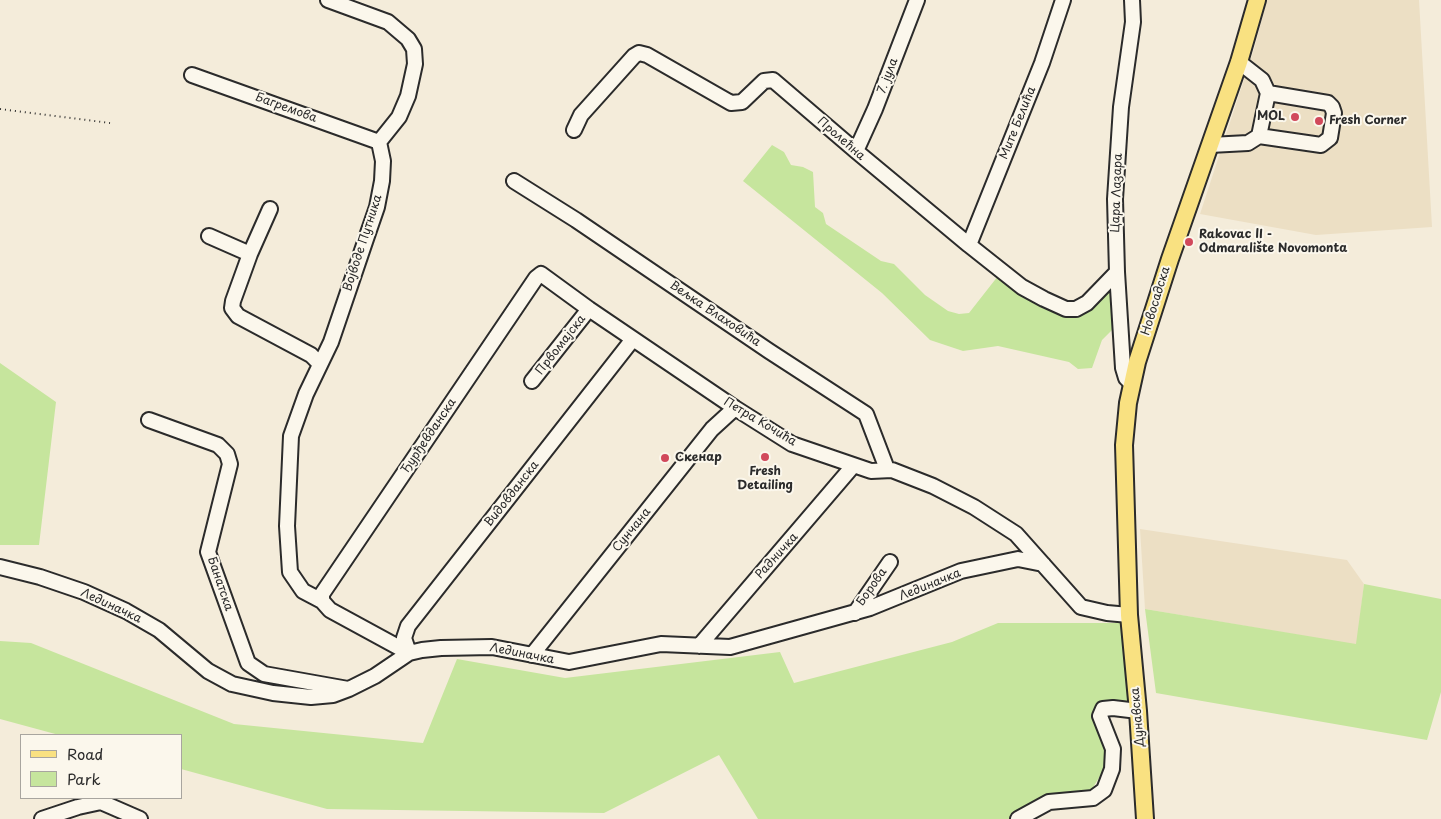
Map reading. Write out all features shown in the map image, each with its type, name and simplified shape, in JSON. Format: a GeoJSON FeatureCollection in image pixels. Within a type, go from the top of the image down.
{"type":"FeatureCollection","features":[{"type":"Feature","properties":{"kind":"main road","name":"Новосадска"},"geometry":{"type":"LineString","coordinates":[[1129,615],[1124,445],[1126,418],[1132,384],[1170,259],[1239,62],[1257,0]]}},
{"type":"Feature","properties":{"kind":"main road","name":"Дунавска"},"geometry":{"type":"LineString","coordinates":[[1129,615],[1138,711],[1144,819]]}},
{"type":"Feature","properties":{"kind":"street"},"geometry":{"type":"LineString","coordinates":[[328,0],[388,22],[408,38],[414,49],[415,64],[408,96],[399,117],[379,142]]}},
{"type":"Feature","properties":{"kind":"street","name":"7. јула"},"geometry":{"type":"LineString","coordinates":[[856,152],[918,0]]}},
{"type":"Feature","properties":{"kind":"street","name":"Цара Лазара"},"geometry":{"type":"LineString","coordinates":[[1132,0],[1133,22],[1121,107],[1115,199],[1122,368],[1126,378],[1132,384]]}},
{"type":"Feature","properties":{"kind":"street","name":"Мите Белића"},"geometry":{"type":"LineString","coordinates":[[969,245],[1042,63],[1061,1]]}},
{"type":"Feature","properties":{"kind":"street","name":"Пролећна"},"geometry":{"type":"LineString","coordinates":[[574,130],[581,115],[634,56],[639,53],[643,53],[731,102],[742,102],[764,81],[776,81],[856,152],[1022,287],[1066,309],[1076,309],[1086,303],[1117,272]]}},
{"type":"Feature","properties":{"kind":"street"},"geometry":{"type":"LineString","coordinates":[[1210,145],[1248,144],[1259,136],[1268,93],[1262,80],[1239,62]]}},
{"type":"Feature","properties":{"kind":"street","name":"Багремова"},"geometry":{"type":"LineString","coordinates":[[192,75],[379,142]]}},
{"type":"Feature","properties":{"kind":"street"},"geometry":{"type":"LineString","coordinates":[[1259,136],[1321,145],[1330,138],[1334,114],[1332,107],[1328,103],[1268,93]]}},
{"type":"Feature","properties":{"kind":"street","name":"Војводе Путника"},"geometry":{"type":"LineString","coordinates":[[379,142],[383,161],[382,181],[376,207],[331,342],[306,394],[291,436],[287,526],[290,572],[303,590],[322,601],[330,610],[409,653]]}},
{"type":"Feature","properties":{"kind":"street","name":"Вељка Влаховића"},"geometry":{"type":"LineString","coordinates":[[514,181],[576,220],[769,351],[866,414],[887,469]]}},
{"type":"Feature","properties":{"kind":"street"},"geometry":{"type":"LineString","coordinates":[[270,209],[250,254],[232,308],[238,316],[311,355],[320,364]]}},
{"type":"Feature","properties":{"kind":"street"},"geometry":{"type":"LineString","coordinates":[[209,236],[250,254]]}},
{"type":"Feature","properties":{"kind":"street","name":"Петра Кочића"},"geometry":{"type":"LineString","coordinates":[[541,274],[633,339],[792,444],[854,466],[876,472],[887,469],[933,486],[974,507],[1013,531],[1081,606],[1107,613],[1129,615]]}},
{"type":"Feature","properties":{"kind":"street","name":"Ђурђевданска"},"geometry":{"type":"LineString","coordinates":[[322,601],[322,594],[536,278],[541,274]]}},
{"type":"Feature","properties":{"kind":"street","name":"Првомајска"},"geometry":{"type":"LineString","coordinates":[[532,381],[589,309]]}},
{"type":"Feature","properties":{"kind":"street","name":"Видовданска"},"geometry":{"type":"LineString","coordinates":[[409,653],[404,638],[408,626],[633,339]]}},
{"type":"Feature","properties":{"kind":"street","name":"Сунчана"},"geometry":{"type":"LineString","coordinates":[[532,655],[712,430],[735,408]]}},
{"type":"Feature","properties":{"kind":"street","name":"Банатска"},"geometry":{"type":"LineString","coordinates":[[150,420],[218,445],[226,454],[230,464],[208,552],[248,663],[264,674],[349,689]]}},
{"type":"Feature","properties":{"kind":"street","name":"Радничка"},"geometry":{"type":"LineString","coordinates":[[699,646],[854,466]]}},
{"type":"Feature","properties":{"kind":"street","name":"Лединачка"},"geometry":{"type":"LineString","coordinates":[[0,567],[40,576],[84,592],[126,611],[159,630],[208,671],[232,684],[273,693],[311,697],[332,695],[349,689],[375,676],[409,653],[441,648],[492,647],[569,662],[661,644],[723,648],[737,646],[855,613],[887,602],[961,571],[1018,559],[1043,564]]}},
{"type":"Feature","properties":{"kind":"street","name":"Борова"},"geometry":{"type":"LineString","coordinates":[[855,613],[890,562]]}},
{"type":"Feature","properties":{"kind":"street"},"geometry":{"type":"LineString","coordinates":[[1018,819],[1049,802],[1092,798],[1104,790],[1112,769],[1113,750],[1100,716],[1103,709],[1113,708],[1138,711]]}},
{"type":"Feature","properties":{"kind":"street"},"geometry":{"type":"LineString","coordinates":[[42,819],[78,807],[101,802],[140,819]]}},
{"type":"Feature","properties":{"kind":"path"},"geometry":{"type":"LineString","coordinates":[[0,109],[110,123]]}},
{"type":"Feature","properties":{"kind":"shaded area"},"geometry":{"type":"Polygon","coordinates":[[[1267,0],[1419,0],[1432,227],[1316,235],[1200,214],[1254,49],[1267,0]]]}},
{"type":"Feature","properties":{"kind":"shaded area"},"geometry":{"type":"Polygon","coordinates":[[[1140,529],[1347,560],[1364,584],[1357,645],[1145,609],[1140,529]]]}},
{"type":"Feature","properties":{"kind":"green space"},"geometry":{"type":"Polygon","coordinates":[[[772,145],[784,152],[791,165],[803,167],[813,172],[815,207],[823,213],[826,224],[881,261],[894,264],[925,295],[948,311],[959,314],[969,313],[998,276],[1014,289],[1069,316],[1080,313],[1109,285],[1113,291],[1114,328],[1102,340],[1092,368],[1078,369],[1069,362],[998,346],[963,351],[930,340],[882,293],[743,181],[772,145]]]}},
{"type":"Feature","properties":{"kind":"green space"},"geometry":{"type":"Polygon","coordinates":[[[0,363],[56,402],[39,545],[0,545],[0,363]]]}},
{"type":"Feature","properties":{"kind":"green space"},"geometry":{"type":"Polygon","coordinates":[[[1364,584],[1441,599],[1441,692],[1427,740],[1156,693],[1145,609],[1356,644],[1364,584]]]}},
{"type":"Feature","properties":{"kind":"green space"},"geometry":{"type":"Polygon","coordinates":[[[998,623],[1124,623],[1130,716],[1093,713],[1108,763],[1089,794],[1012,819],[758,819],[719,755],[604,813],[327,809],[182,769],[182,734],[55,734],[0,719],[0,641],[31,643],[234,724],[423,743],[457,659],[565,678],[780,652],[794,683],[952,642],[998,623]]]}},
{"type":"Feature","properties":{"kind":"place","name":"MOL"},"geometry":{"type":"Point","coordinates":[1295,117]}},
{"type":"Feature","properties":{"kind":"place","name":"Fresh Corner"},"geometry":{"type":"Point","coordinates":[1319,121]}},
{"type":"Feature","properties":{"kind":"place","name":"Rakovac II - Odmaralište Novomonta"},"geometry":{"type":"Point","coordinates":[1189,242]}},
{"type":"Feature","properties":{"kind":"place","name":"Fresh Detailing"},"geometry":{"type":"Point","coordinates":[765,457]}},
{"type":"Feature","properties":{"kind":"place","name":"Скенар"},"geometry":{"type":"Point","coordinates":[665,458]}}]}
